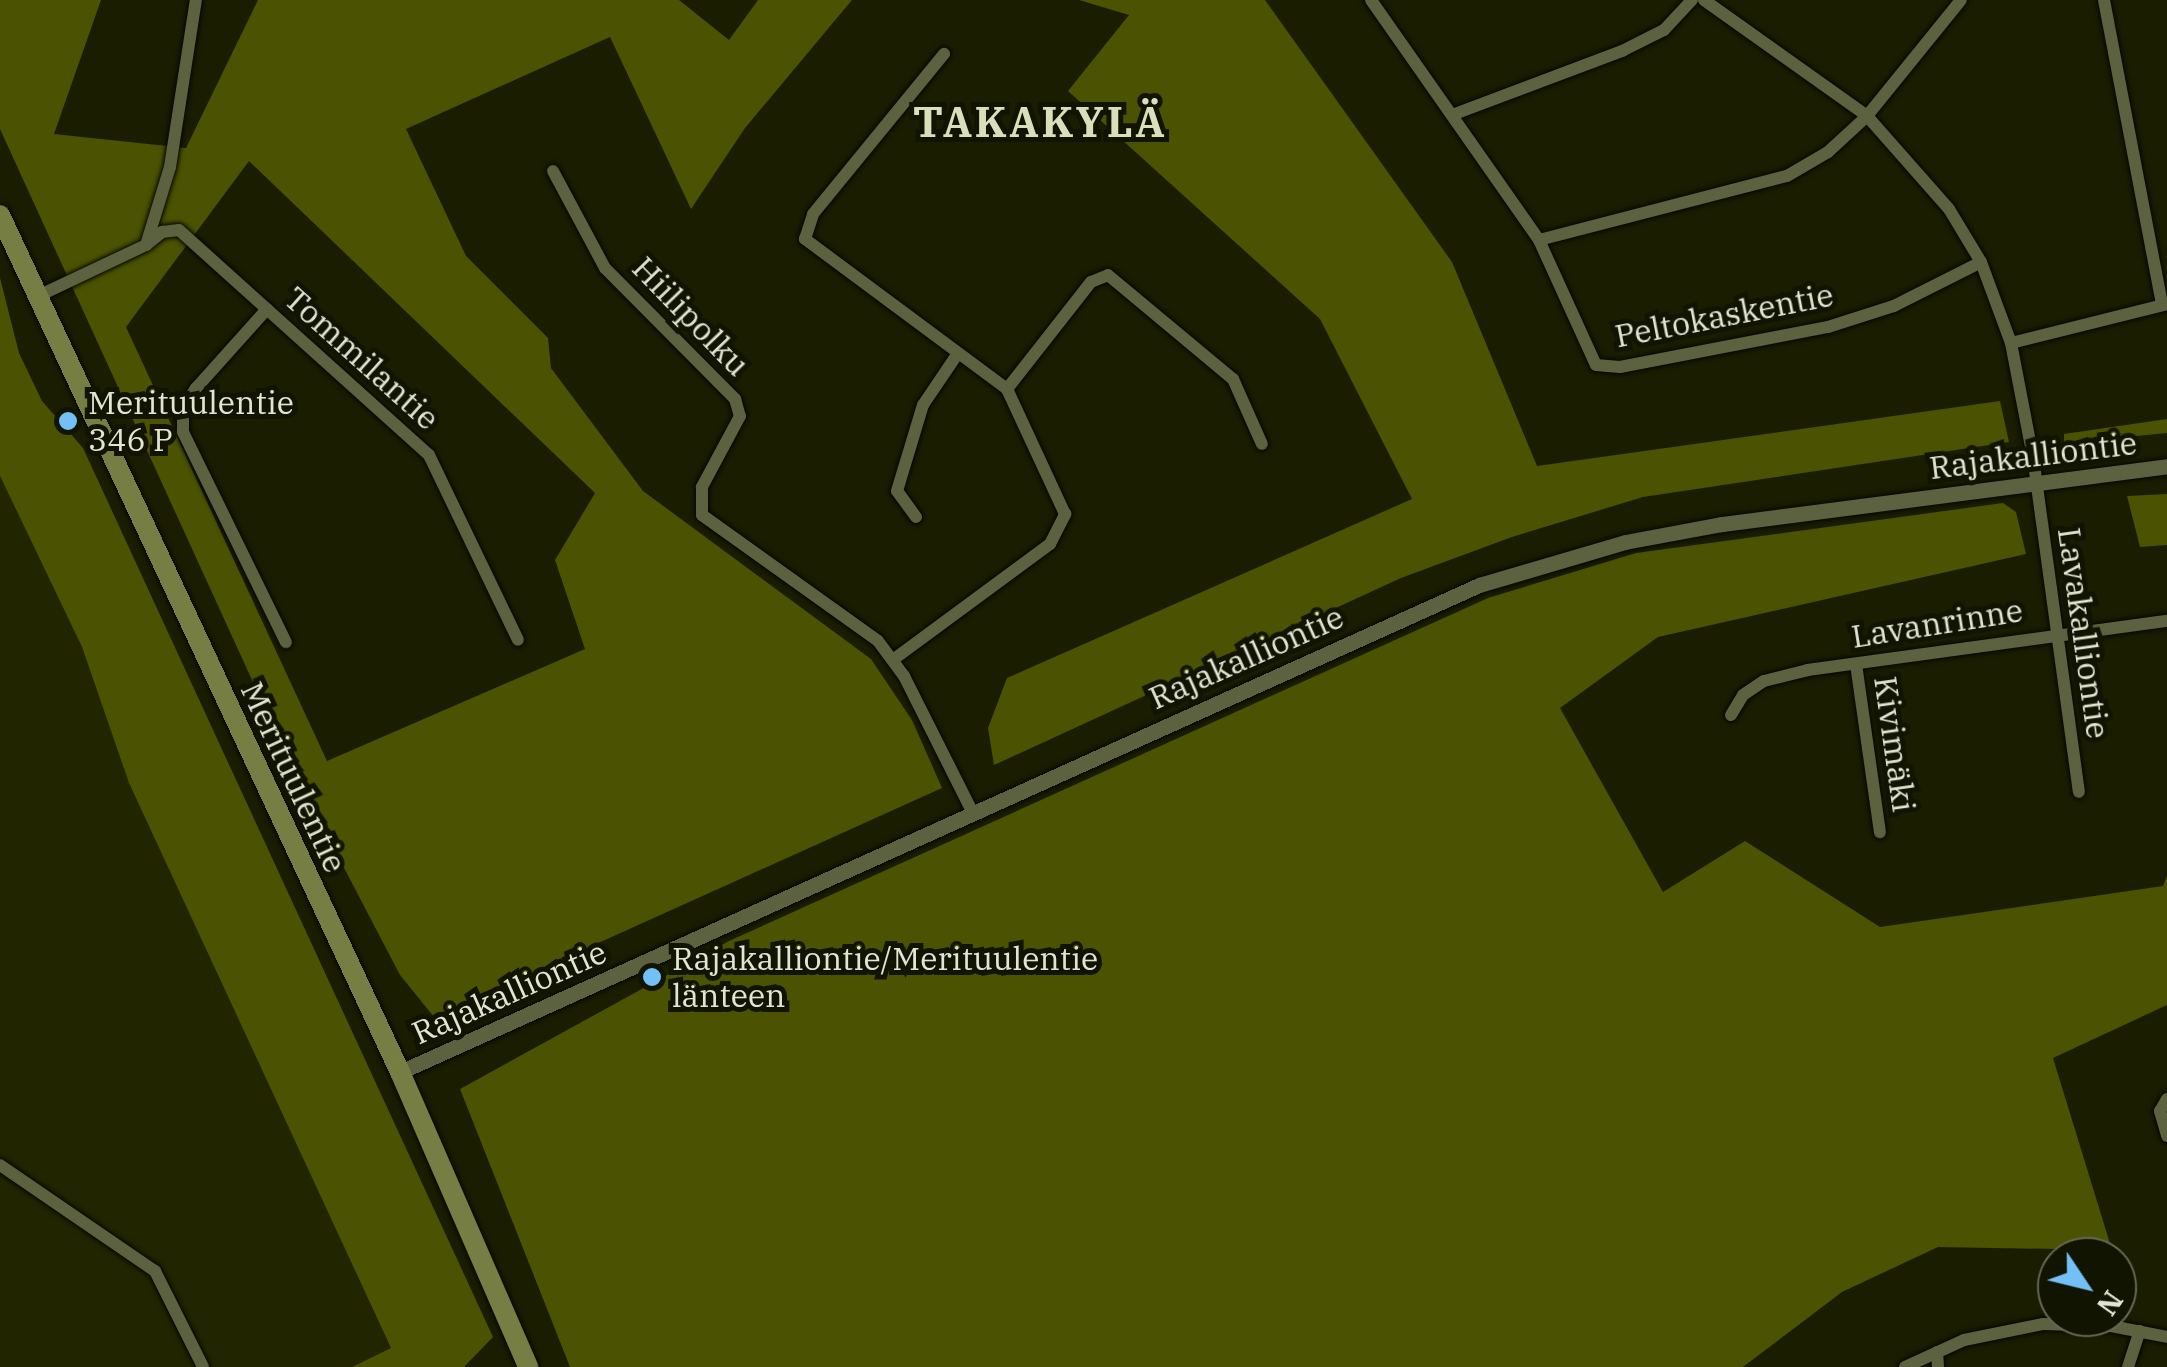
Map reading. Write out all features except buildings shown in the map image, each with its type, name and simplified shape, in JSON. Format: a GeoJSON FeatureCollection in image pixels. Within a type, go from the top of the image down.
{"type":"FeatureCollection","features":[{"type":"Feature","properties":{"kind":"main road","name":"Merituulentie"},"geometry":{"type":"LineString","coordinates":[[0,215],[400,1072],[528,1367]]}},
{"type":"Feature","properties":{"kind":"street"},"geometry":{"type":"LineString","coordinates":[[36,297],[146,246],[170,167],[196,0]]}},
{"type":"Feature","properties":{"kind":"street","name":"Peltokaskentie"},"geometry":{"type":"LineString","coordinates":[[1371,0],[1539,240],[1584,351],[1596,365],[1620,368],[1828,327],[1894,306],[1981,262]]}},
{"type":"Feature","properties":{"kind":"street"},"geometry":{"type":"LineString","coordinates":[[1452,115],[1622,52],[1664,30],[1692,0]]}},
{"type":"Feature","properties":{"kind":"street","name":"Lavakalliontie"},"geometry":{"type":"LineString","coordinates":[[1704,0],[1867,116],[1950,209],[1981,262],[2011,343],[2036,481],[2078,792]]}},
{"type":"Feature","properties":{"kind":"street"},"geometry":{"type":"LineString","coordinates":[[1539,240],[1788,176],[1828,152],[1867,116],[1961,0]]}},
{"type":"Feature","properties":{"kind":"street"},"geometry":{"type":"LineString","coordinates":[[2011,343],[2164,304],[2104,0]]}},
{"type":"Feature","properties":{"kind":"street"},"geometry":{"type":"LineString","coordinates":[[944,54],[814,214],[805,238],[956,356],[1007,389],[1061,498],[1063,528],[894,659],[972,811]]}},
{"type":"Feature","properties":{"kind":"street","name":"Hiilipolku"},"geometry":{"type":"LineString","coordinates":[[553,171],[605,268],[735,399],[740,416],[698,504],[702,515],[850,619],[894,659]]}},
{"type":"Feature","properties":{"kind":"street","name":"Tommilantie"},"geometry":{"type":"LineString","coordinates":[[146,246],[162,232],[180,230],[429,455],[518,640]]}},
{"type":"Feature","properties":{"kind":"street"},"geometry":{"type":"LineString","coordinates":[[1007,389],[1090,282],[1108,275],[1232,379],[1262,444]]}},
{"type":"Feature","properties":{"kind":"street"},"geometry":{"type":"LineString","coordinates":[[266,309],[196,388],[183,408],[183,432],[286,642]]}},
{"type":"Feature","properties":{"kind":"street"},"geometry":{"type":"LineString","coordinates":[[916,517],[897,490],[923,406],[956,356]]}},
{"type":"Feature","properties":{"kind":"street","name":"Rajakalliontie"},"geometry":{"type":"LineString","coordinates":[[400,1072],[1412,612],[1555,560],[1722,524],[2167,466]]}},
{"type":"Feature","properties":{"kind":"street","name":"Lavanrinne"},"geometry":{"type":"LineString","coordinates":[[1732,715],[1743,694],[1764,682],[2056,632],[2167,621]]}},
{"type":"Feature","properties":{"kind":"street","name":"Kivimäki"},"geometry":{"type":"LineString","coordinates":[[1856,664],[1880,832]]}},
{"type":"Feature","properties":{"kind":"street"},"geometry":{"type":"LineString","coordinates":[[2167,1099],[2160,1111],[2167,1136]]}},
{"type":"Feature","properties":{"kind":"street"},"geometry":{"type":"LineString","coordinates":[[0,1166],[155,1271],[203,1367]]}},
{"type":"Feature","properties":{"kind":"street"},"geometry":{"type":"LineString","coordinates":[[1904,1367],[1937,1352],[2042,1324],[2140,1331],[2167,1337]]}},
{"type":"Feature","properties":{"kind":"street"},"geometry":{"type":"LineString","coordinates":[[2128,1367],[2140,1331]]}},
{"type":"Feature","properties":{"kind":"street"},"geometry":{"type":"LineString","coordinates":[[1937,1352],[1938,1367]]}},
{"type":"Feature","properties":{"kind":"shaded area"},"geometry":{"type":"Polygon","coordinates":[[[0,476],[82,647],[129,783],[391,1348],[352,1367],[0,1367],[0,476]]]}},
{"type":"Feature","properties":{"kind":"green space"},"geometry":{"type":"Polygon","coordinates":[[[0,0],[101,0],[54,134],[186,148],[258,0],[679,0],[729,40],[758,0],[852,0],[745,128],[691,209],[610,37],[406,129],[466,256],[548,338],[551,368],[643,491],[871,659],[912,720],[942,788],[434,1017],[400,975],[295,774],[0,129],[0,0]],[[249,161],[126,327],[327,761],[585,649],[555,560],[595,493],[249,161]]]}},
{"type":"Feature","properties":{"kind":"green space"},"geometry":{"type":"Polygon","coordinates":[[[1079,0],[1265,0],[1452,262],[1537,466],[2000,401],[2009,442],[1643,497],[1512,537],[1401,578],[994,765],[988,728],[1007,678],[1412,499],[1320,319],[1068,91],[1129,15],[1079,0]]]}},
{"type":"Feature","properties":{"kind":"green space"},"geometry":{"type":"Polygon","coordinates":[[[0,278],[19,353],[42,401],[83,448],[493,1337],[464,1367],[352,1367],[391,1348],[129,783],[82,647],[0,476],[0,278]]]}},
{"type":"Feature","properties":{"kind":"green space"},"geometry":{"type":"Polygon","coordinates":[[[2167,419],[2167,433],[2064,443],[2064,434],[2167,419]]]}},
{"type":"Feature","properties":{"kind":"green space"},"geometry":{"type":"Polygon","coordinates":[[[2167,494],[2167,545],[2140,547],[2127,496],[2167,494]]]}},
{"type":"Feature","properties":{"kind":"green space"},"geometry":{"type":"Polygon","coordinates":[[[2003,503],[2016,512],[2026,554],[1658,637],[1560,708],[1663,892],[1745,841],[1880,927],[2163,886],[2167,876],[2167,1005],[2053,1058],[2108,1237],[2037,1237],[2037,1249],[1938,1247],[1842,1292],[1743,1367],[570,1367],[460,1089],[729,941],[1488,598],[1636,553],[2003,503]]]}},
{"type":"Feature","properties":{"kind":"place","name":"Merituulentie 346 P"},"geometry":{"type":"Point","coordinates":[68,421]}},
{"type":"Feature","properties":{"kind":"place","name":"Rajakalliontie/Merituulentie länteen"},"geometry":{"type":"Point","coordinates":[652,977]}},
{"type":"Feature","properties":{"kind":"district","name":"TAKAKYLÄ"},"geometry":{"type":"Point","coordinates":[1040,122]}}]}
